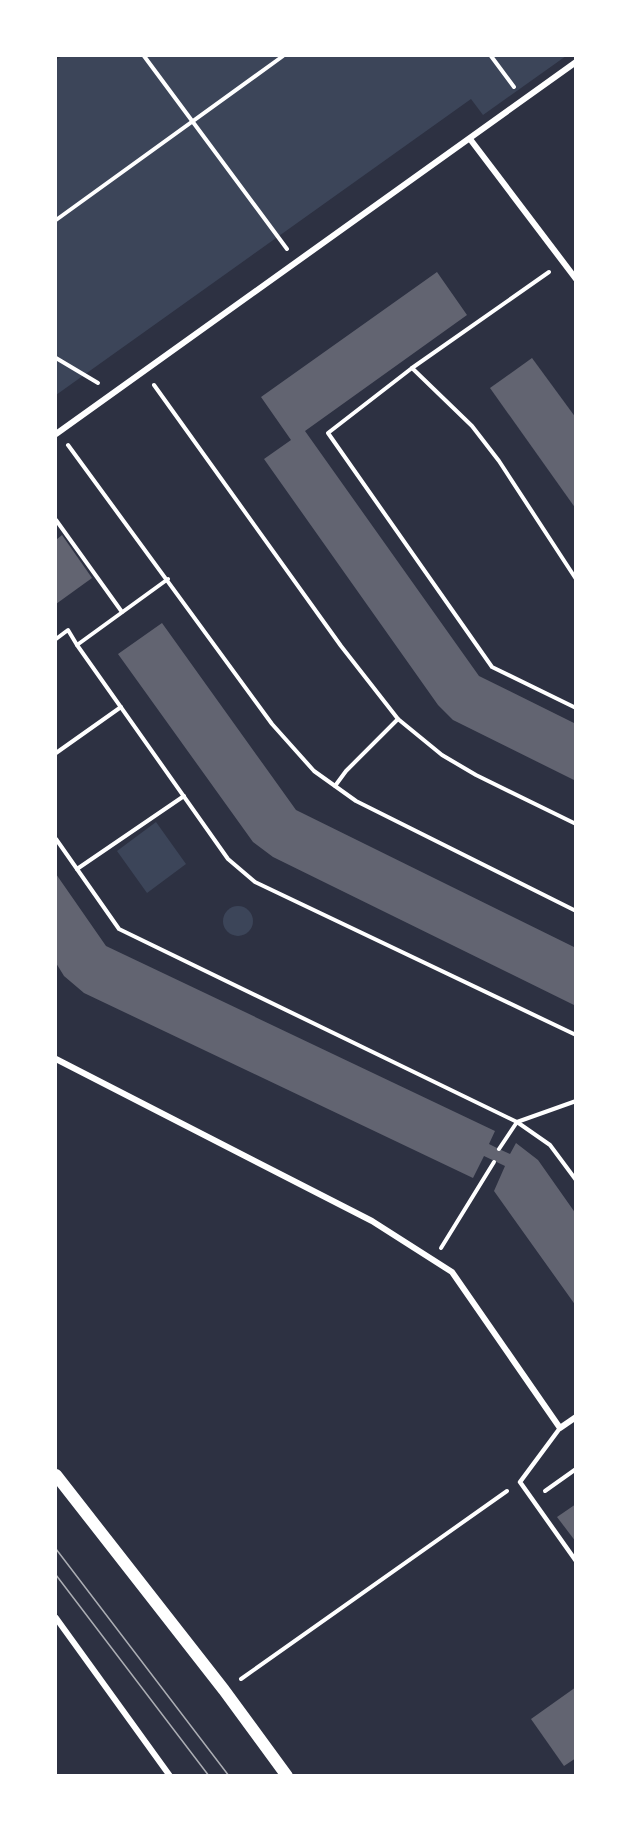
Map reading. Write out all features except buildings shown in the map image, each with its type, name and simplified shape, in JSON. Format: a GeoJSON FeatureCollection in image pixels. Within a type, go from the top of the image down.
{"type":"FeatureCollection","features":[{"type":"Feature","properties":{"kind":"main road"},"geometry":{"type":"LineString","coordinates":[[56,1475],[224,1690],[287,1776]]}},
{"type":"Feature","properties":{"kind":"street"},"geometry":{"type":"LineString","coordinates":[[57,433],[576,62]]}},
{"type":"Feature","properties":{"kind":"street"},"geometry":{"type":"LineString","coordinates":[[470,139],[576,279]]}},
{"type":"Feature","properties":{"kind":"street"},"geometry":{"type":"LineString","coordinates":[[56,1059],[364,1217],[452,1272],[560,1428],[576,1417]]}},
{"type":"Feature","properties":{"kind":"street"},"geometry":{"type":"LineString","coordinates":[[56,1618],[170,1776]]}},
{"type":"Feature","properties":{"kind":"lane"},"geometry":{"type":"LineString","coordinates":[[560,1428],[520,1482],[576,1561]]}},
{"type":"Feature","properties":{"kind":"path"},"geometry":{"type":"LineString","coordinates":[[144,56],[297,262]]}},
{"type":"Feature","properties":{"kind":"path"},"geometry":{"type":"LineString","coordinates":[[56,220],[283,56]]}},
{"type":"Feature","properties":{"kind":"path"},"geometry":{"type":"LineString","coordinates":[[491,56],[524,100]]}},
{"type":"Feature","properties":{"kind":"path"},"geometry":{"type":"LineString","coordinates":[[563,262],[412,368],[328,433],[492,667],[576,708]]}},
{"type":"Feature","properties":{"kind":"path"},"geometry":{"type":"LineString","coordinates":[[56,358],[114,393]]}},
{"type":"Feature","properties":{"kind":"path"},"geometry":{"type":"LineString","coordinates":[[412,368],[472,426],[493,452],[576,579]]}},
{"type":"Feature","properties":{"kind":"path"},"geometry":{"type":"LineString","coordinates":[[144,372],[341,646],[398,719],[442,755],[576,824]]}},
{"type":"Feature","properties":{"kind":"path"},"geometry":{"type":"LineString","coordinates":[[57,433],[168,579],[272,724],[314,771],[356,801],[576,911]]}},
{"type":"Feature","properties":{"kind":"path"},"geometry":{"type":"LineString","coordinates":[[56,520],[122,612]]}},
{"type":"Feature","properties":{"kind":"path"},"geometry":{"type":"LineString","coordinates":[[77,645],[168,579]]}},
{"type":"Feature","properties":{"kind":"path"},"geometry":{"type":"LineString","coordinates":[[56,639],[68,630],[228,858],[255,882],[576,1035]]}},
{"type":"Feature","properties":{"kind":"path"},"geometry":{"type":"LineString","coordinates":[[56,753],[121,707]]}},
{"type":"Feature","properties":{"kind":"path"},"geometry":{"type":"LineString","coordinates":[[335,786],[346,771],[398,719]]}},
{"type":"Feature","properties":{"kind":"path"},"geometry":{"type":"LineString","coordinates":[[76,869],[184,796]]}},
{"type":"Feature","properties":{"kind":"path"},"geometry":{"type":"LineString","coordinates":[[56,839],[119,929],[517,1122],[550,1145],[576,1180]]}},
{"type":"Feature","properties":{"kind":"path"},"geometry":{"type":"LineString","coordinates":[[499,1149],[517,1122],[576,1101]]}},
{"type":"Feature","properties":{"kind":"path"},"geometry":{"type":"LineString","coordinates":[[434,1260],[494,1162]]}},
{"type":"Feature","properties":{"kind":"path"},"geometry":{"type":"LineString","coordinates":[[533,1500],[576,1469]]}},
{"type":"Feature","properties":{"kind":"path"},"geometry":{"type":"LineString","coordinates":[[224,1690],[520,1482]]}},
{"type":"Feature","properties":{"kind":"shaded area"},"geometry":{"type":"Polygon","coordinates":[[[62,56],[566,56],[483,115],[471,99],[56,395],[56,60],[62,56]]]}},
{"type":"Feature","properties":{"kind":"shaded area"},"geometry":{"type":"Polygon","coordinates":[[[156,822],[186,864],[147,893],[117,851],[156,822]]]}},
{"type":"Feature","properties":{"kind":"shaded area"},"geometry":{"type":"Polygon","coordinates":[[[238,906],[249,910],[253,921],[249,932],[238,936],[227,932],[223,921],[227,910],[238,906]]]}},
{"type":"Feature","properties":{"kind":"tram line"},"geometry":{"type":"LineString","coordinates":[[56,1549],[229,1776]]}},
{"type":"Feature","properties":{"kind":"tram line"},"geometry":{"type":"LineString","coordinates":[[56,1575],[209,1776]]}}]}
